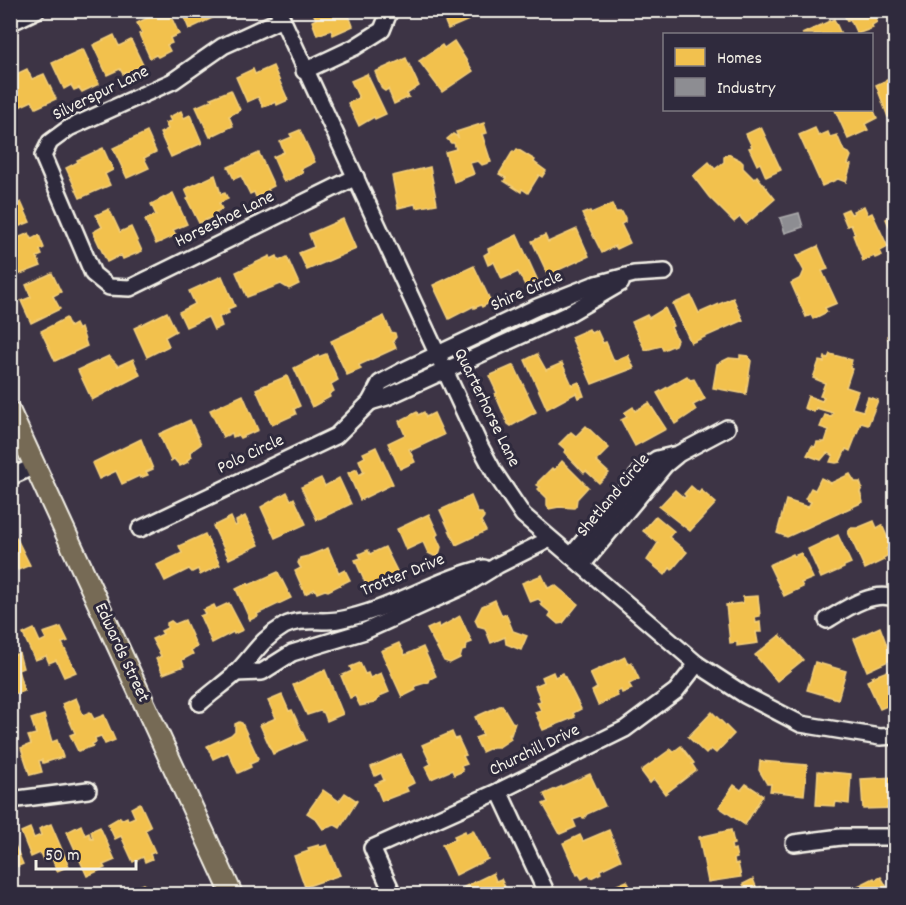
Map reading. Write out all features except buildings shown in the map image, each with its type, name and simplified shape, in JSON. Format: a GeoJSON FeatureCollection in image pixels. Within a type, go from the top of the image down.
{"type":"FeatureCollection","features":[{"type":"Feature","properties":{"kind":"main road","name":"Edwards Street"},"geometry":{"type":"LineString","coordinates":[[10,412],[232,894]]}},
{"type":"Feature","properties":{"kind":"street"},"geometry":{"type":"LineString","coordinates":[[10,23],[37,10]]}},
{"type":"Feature","properties":{"kind":"street"},"geometry":{"type":"LineString","coordinates":[[304,71],[356,47],[382,30],[390,10]]}},
{"type":"Feature","properties":{"kind":"street","name":"Quarterhorse Lane"},"geometry":{"type":"LineString","coordinates":[[280,15],[304,71],[494,472],[524,516],[697,664],[744,695],[801,724],[880,737],[896,736]]}},
{"type":"Feature","properties":{"kind":"street","name":"Silverspur Lane"},"geometry":{"type":"LineString","coordinates":[[109,287],[93,274],[42,156],[50,142],[69,128],[173,81],[223,46],[280,15]]}},
{"type":"Feature","properties":{"kind":"street","name":"Horseshoe Lane"},"geometry":{"type":"LineString","coordinates":[[109,287],[130,288],[356,177]]}},
{"type":"Feature","properties":{"kind":"street","name":"Shire Circle"},"geometry":{"type":"LineString","coordinates":[[438,354],[537,307],[593,285],[634,274],[664,272]]}},
{"type":"Feature","properties":{"kind":"street","name":"Shire Circle"},"geometry":{"type":"LineString","coordinates":[[445,369],[566,315],[634,274]]}},
{"type":"Feature","properties":{"kind":"street","name":"Polo Circle"},"geometry":{"type":"LineString","coordinates":[[140,529],[336,436],[370,402],[380,383],[438,354]]}},
{"type":"Feature","properties":{"kind":"street","name":"Polo Circle"},"geometry":{"type":"LineString","coordinates":[[370,402],[387,397],[445,369]]}},
{"type":"Feature","properties":{"kind":"street","name":"Shetland Circle"},"geometry":{"type":"LineString","coordinates":[[576,560],[665,465],[678,454],[727,428]]}},
{"type":"Feature","properties":{"kind":"street"},"geometry":{"type":"LineString","coordinates":[[10,477],[35,466]]}},
{"type":"Feature","properties":{"kind":"street","name":"Trotter Drive"},"geometry":{"type":"LineString","coordinates":[[235,673],[262,672],[292,653],[365,632],[464,586],[498,565],[550,539]]}},
{"type":"Feature","properties":{"kind":"street","name":"Trotter Drive"},"geometry":{"type":"LineString","coordinates":[[200,703],[235,673],[265,638],[287,624],[311,620],[336,621],[347,618],[393,605],[459,574],[498,565]]}},
{"type":"Feature","properties":{"kind":"street"},"geometry":{"type":"LineString","coordinates":[[827,621],[854,603],[889,596],[896,599]]}},
{"type":"Feature","properties":{"kind":"street","name":"Churchill Drive"},"geometry":{"type":"LineString","coordinates":[[393,894],[372,848],[500,791],[625,729],[676,691],[697,664]]}},
{"type":"Feature","properties":{"kind":"street"},"geometry":{"type":"LineString","coordinates":[[10,800],[88,790]]}},
{"type":"Feature","properties":{"kind":"street"},"geometry":{"type":"LineString","coordinates":[[500,791],[547,894]]}},
{"type":"Feature","properties":{"kind":"street"},"geometry":{"type":"LineString","coordinates":[[794,843],[841,837],[896,837]]}}]}
